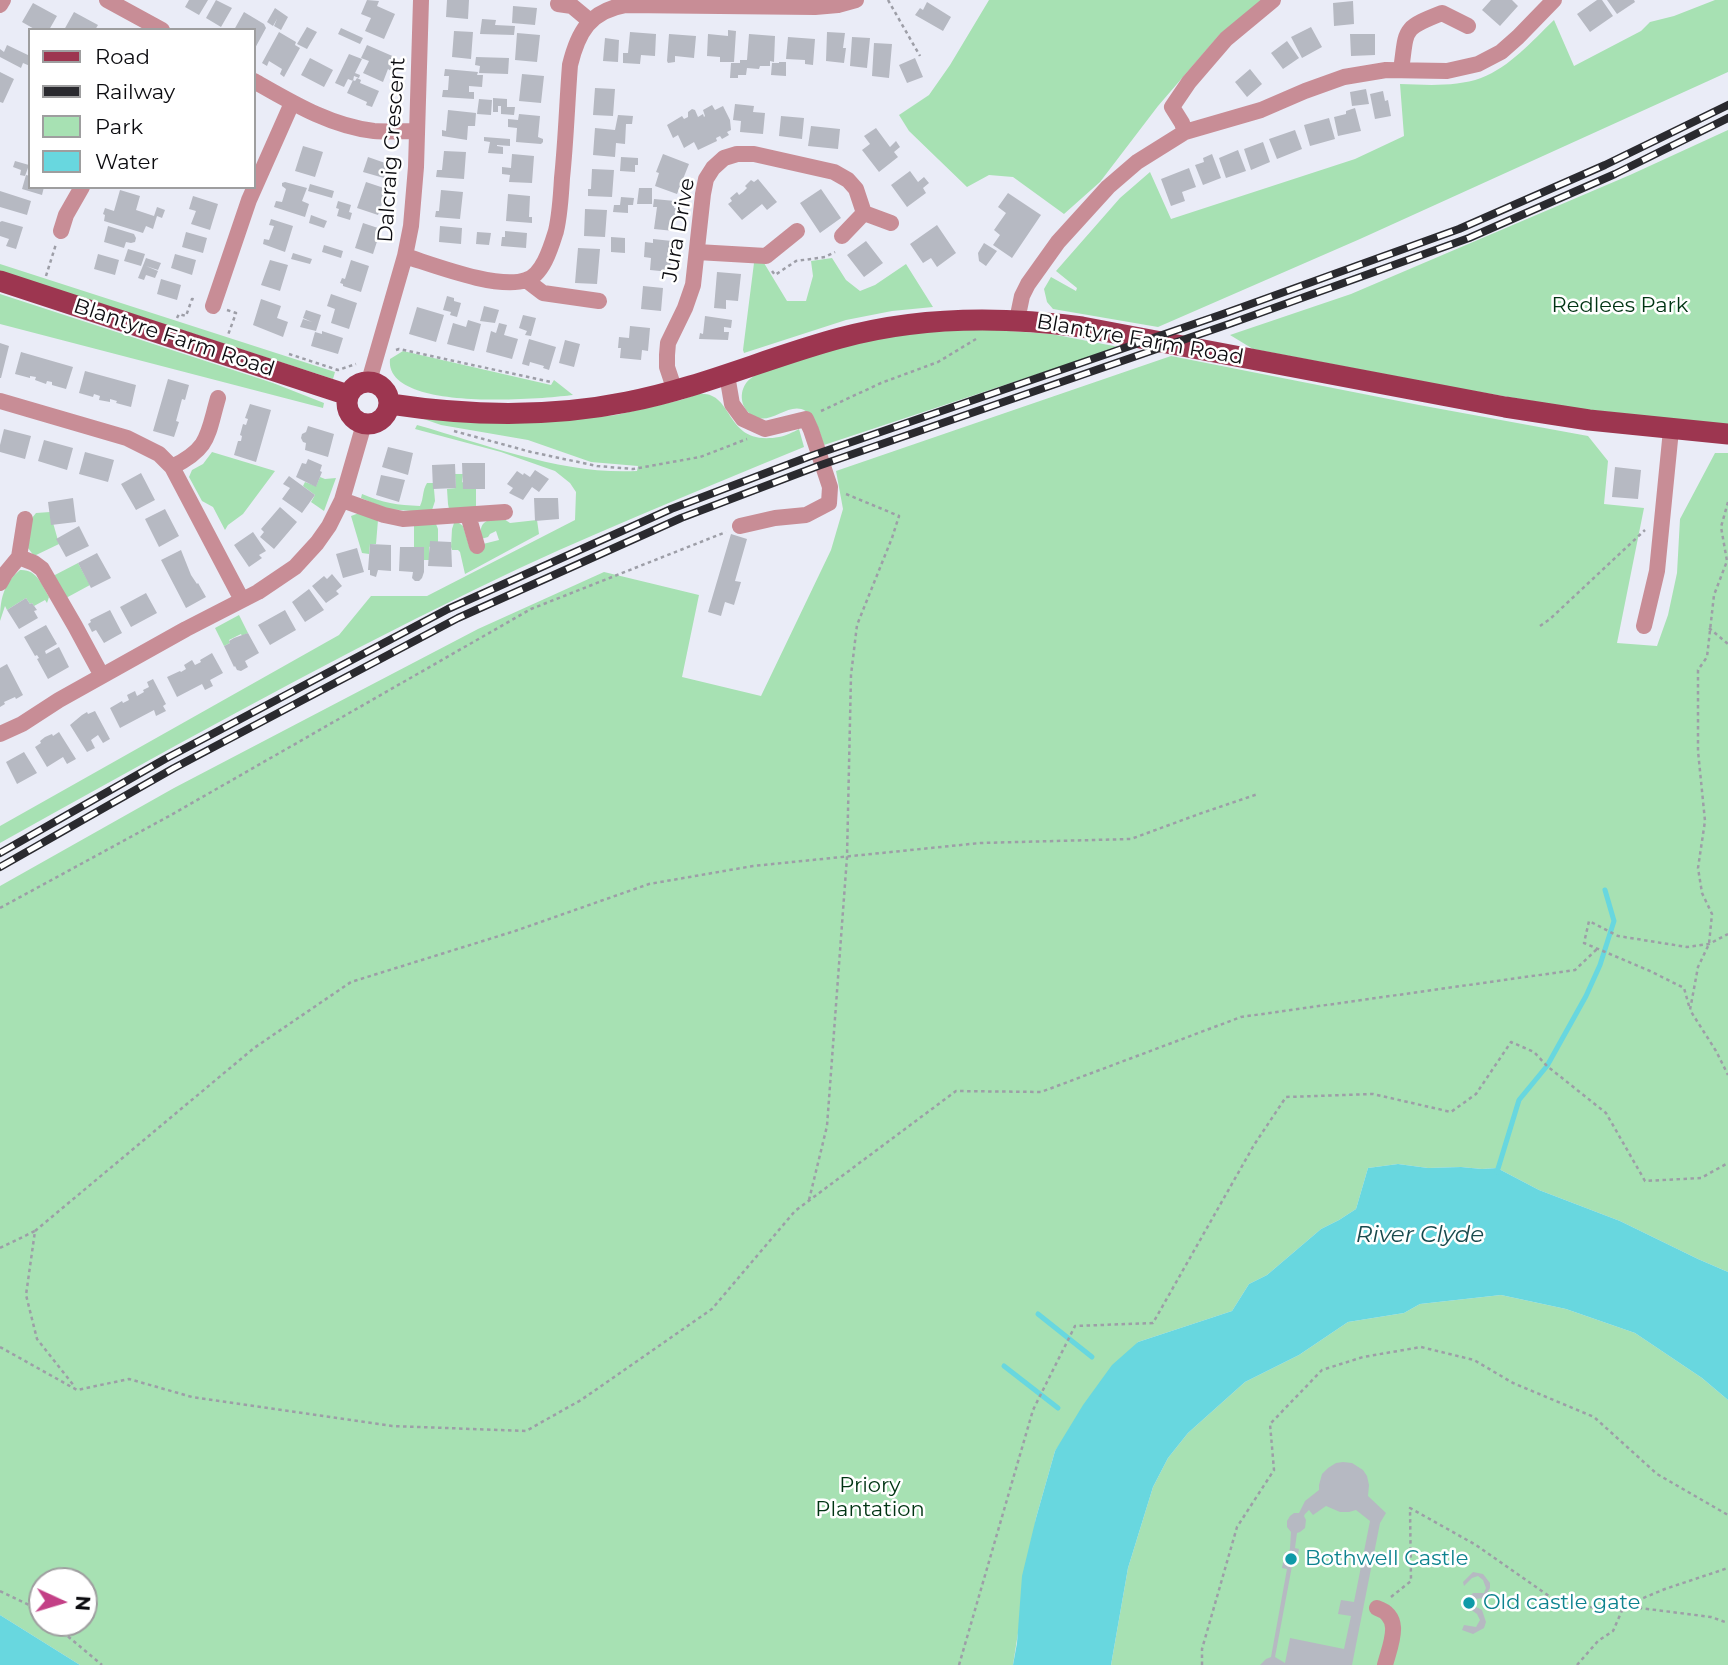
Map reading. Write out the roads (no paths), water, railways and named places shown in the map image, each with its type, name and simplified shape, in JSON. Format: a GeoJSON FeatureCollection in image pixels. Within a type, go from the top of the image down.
{"type":"FeatureCollection","features":[{"type":"Feature","properties":{"kind":"main road","name":"Blantyre Farm Road"},"geometry":{"type":"LineString","coordinates":[[0,281],[348,395]]}},
{"type":"Feature","properties":{"kind":"main road","name":"Blantyre Farm Road"},"geometry":{"type":"LineString","coordinates":[[390,404],[472,413],[533,414],[606,406],[675,391],[815,345],[872,331],[934,321],[995,319],[1082,327],[1589,421],[1728,434]]}},
{"type":"Feature","properties":{"kind":"main road"},"geometry":{"type":"LineString","coordinates":[[369,381],[386,390],[390,404],[384,417],[371,424],[364,424],[351,416],[348,410],[348,395],[358,384],[369,381]]}},
{"type":"Feature","properties":{"kind":"street"},"geometry":{"type":"LineString","coordinates":[[0,5],[3,0]]}},
{"type":"Feature","properties":{"kind":"street"},"geometry":{"type":"LineString","coordinates":[[107,0],[158,28]]}},
{"type":"Feature","properties":{"kind":"street","name":"Dalcraig Crescent"},"geometry":{"type":"LineString","coordinates":[[369,381],[405,256],[414,196],[421,0]]}},
{"type":"Feature","properties":{"kind":"street"},"geometry":{"type":"LineString","coordinates":[[405,256],[479,278],[514,282],[533,277],[541,267],[556,229],[570,65],[580,36],[590,21],[608,9],[625,5],[815,7],[856,0]]}},
{"type":"Feature","properties":{"kind":"street"},"geometry":{"type":"LineString","coordinates":[[1185,132],[1172,107],[1189,82],[1226,39],[1273,0]]}},
{"type":"Feature","properties":{"kind":"street"},"geometry":{"type":"LineString","coordinates":[[1017,320],[1021,296],[1066,233],[1108,187],[1138,162],[1185,132],[1261,110],[1305,90],[1344,77],[1386,71],[1447,71],[1478,64],[1501,52],[1554,0]]}},
{"type":"Feature","properties":{"kind":"street"},"geometry":{"type":"LineString","coordinates":[[558,4],[572,5],[590,21]]}},
{"type":"Feature","properties":{"kind":"street"},"geometry":{"type":"LineString","coordinates":[[1401,71],[1404,38],[1413,25],[1444,6],[1468,26]]}},
{"type":"Feature","properties":{"kind":"street"},"geometry":{"type":"LineString","coordinates":[[256,82],[292,103],[353,127],[373,131],[417,131]]}},
{"type":"Feature","properties":{"kind":"street"},"geometry":{"type":"LineString","coordinates":[[256,184],[292,103]]}},
{"type":"Feature","properties":{"kind":"street","name":"Jura Drive"},"geometry":{"type":"LineString","coordinates":[[675,391],[667,367],[668,343],[693,285],[703,194],[706,179],[713,168],[724,158],[737,154],[754,154],[834,172],[849,180],[856,189],[864,213]]}},
{"type":"Feature","properties":{"kind":"street"},"geometry":{"type":"LineString","coordinates":[[61,231],[66,215],[81,189]]}},
{"type":"Feature","properties":{"kind":"street"},"geometry":{"type":"LineString","coordinates":[[213,306],[254,189]]}},
{"type":"Feature","properties":{"kind":"street"},"geometry":{"type":"LineString","coordinates":[[842,236],[864,213],[891,223]]}},
{"type":"Feature","properties":{"kind":"street"},"geometry":{"type":"LineString","coordinates":[[697,253],[766,256],[797,231]]}},
{"type":"Feature","properties":{"kind":"street"},"geometry":{"type":"LineString","coordinates":[[526,280],[543,293],[599,301]]}},
{"type":"Feature","properties":{"kind":"street"},"geometry":{"type":"LineString","coordinates":[[727,375],[732,404],[743,419],[765,429],[808,425],[830,487],[829,503],[806,515],[775,518],[740,526]]}},
{"type":"Feature","properties":{"kind":"street"},"geometry":{"type":"LineString","coordinates":[[173,467],[191,458],[203,446],[218,398]]}},
{"type":"Feature","properties":{"kind":"street"},"geometry":{"type":"LineString","coordinates":[[0,401],[127,438],[159,454],[173,467],[242,600]]}},
{"type":"Feature","properties":{"kind":"street"},"geometry":{"type":"LineString","coordinates":[[0,734],[22,724],[186,629],[258,592],[295,567],[329,526],[342,500],[364,424]]}},
{"type":"Feature","properties":{"kind":"street"},"geometry":{"type":"LineString","coordinates":[[1644,626],[1657,571],[1671,430]]}},
{"type":"Feature","properties":{"kind":"street"},"geometry":{"type":"LineString","coordinates":[[342,500],[403,519],[505,512]]}},
{"type":"Feature","properties":{"kind":"street"},"geometry":{"type":"LineString","coordinates":[[468,515],[477,547]]}},
{"type":"Feature","properties":{"kind":"street"},"geometry":{"type":"LineString","coordinates":[[0,583],[19,557],[25,519]]}},
{"type":"Feature","properties":{"kind":"street"},"geometry":{"type":"LineString","coordinates":[[19,557],[42,569],[102,676]]}},
{"type":"Feature","properties":{"kind":"street"},"geometry":{"type":"LineString","coordinates":[[1377,1608],[1386,1611],[1393,1625],[1385,1665]]}},
{"type":"Feature","properties":{"kind":"water","name":"River Clyde"},"geometry":{"type":"Polygon","coordinates":[[[1398,1164],[1428,1168],[1497,1168],[1539,1190],[1620,1221],[1728,1272],[1728,1400],[1702,1378],[1635,1333],[1566,1309],[1501,1295],[1420,1304],[1404,1313],[1348,1322],[1299,1355],[1245,1382],[1188,1433],[1168,1458],[1153,1487],[1128,1568],[1111,1665],[1013,1665],[1022,1576],[1055,1451],[1112,1365],[1138,1342],[1232,1311],[1249,1284],[1267,1275],[1321,1229],[1356,1209],[1368,1168],[1398,1164]]]}},
{"type":"Feature","properties":{"kind":"water"},"geometry":{"type":"Polygon","coordinates":[[[0,1615],[28,1632],[28,1637],[35,1637],[80,1665],[0,1665],[0,1615]]]}},
{"type":"Feature","properties":{"kind":"waterway"},"geometry":{"type":"LineString","coordinates":[[1497,1172],[1519,1100],[1547,1066],[1600,965],[1614,921],[1605,890]]}},
{"type":"Feature","properties":{"kind":"waterway"},"geometry":{"type":"LineString","coordinates":[[1038,1314],[1092,1357]]}},
{"type":"Feature","properties":{"kind":"waterway"},"geometry":{"type":"LineString","coordinates":[[1004,1366],[1058,1408]]}},
{"type":"Feature","properties":{"kind":"railway"},"geometry":{"type":"LineString","coordinates":[[0,853],[165,759],[448,609],[671,509],[808,457],[1223,314],[1459,229],[1605,165],[1728,105]]}},
{"type":"Feature","properties":{"kind":"railway"},"geometry":{"type":"LineString","coordinates":[[0,867],[174,768],[458,618],[681,518],[818,466],[1469,238],[1615,174],[1728,118]]}},
{"type":"Feature","properties":{"kind":"place","name":"Bothwell Castle"},"geometry":{"type":"Point","coordinates":[1291,1559]}},
{"type":"Feature","properties":{"kind":"place","name":"Old castle gate"},"geometry":{"type":"Point","coordinates":[1469,1603]}},
{"type":"Feature","properties":{"kind":"park label","name":"Redlees Park"},"geometry":{"type":"Point","coordinates":[1620,306]}},
{"type":"Feature","properties":{"kind":"park label","name":"Priory Plantation"},"geometry":{"type":"Point","coordinates":[870,1498]}}]}
